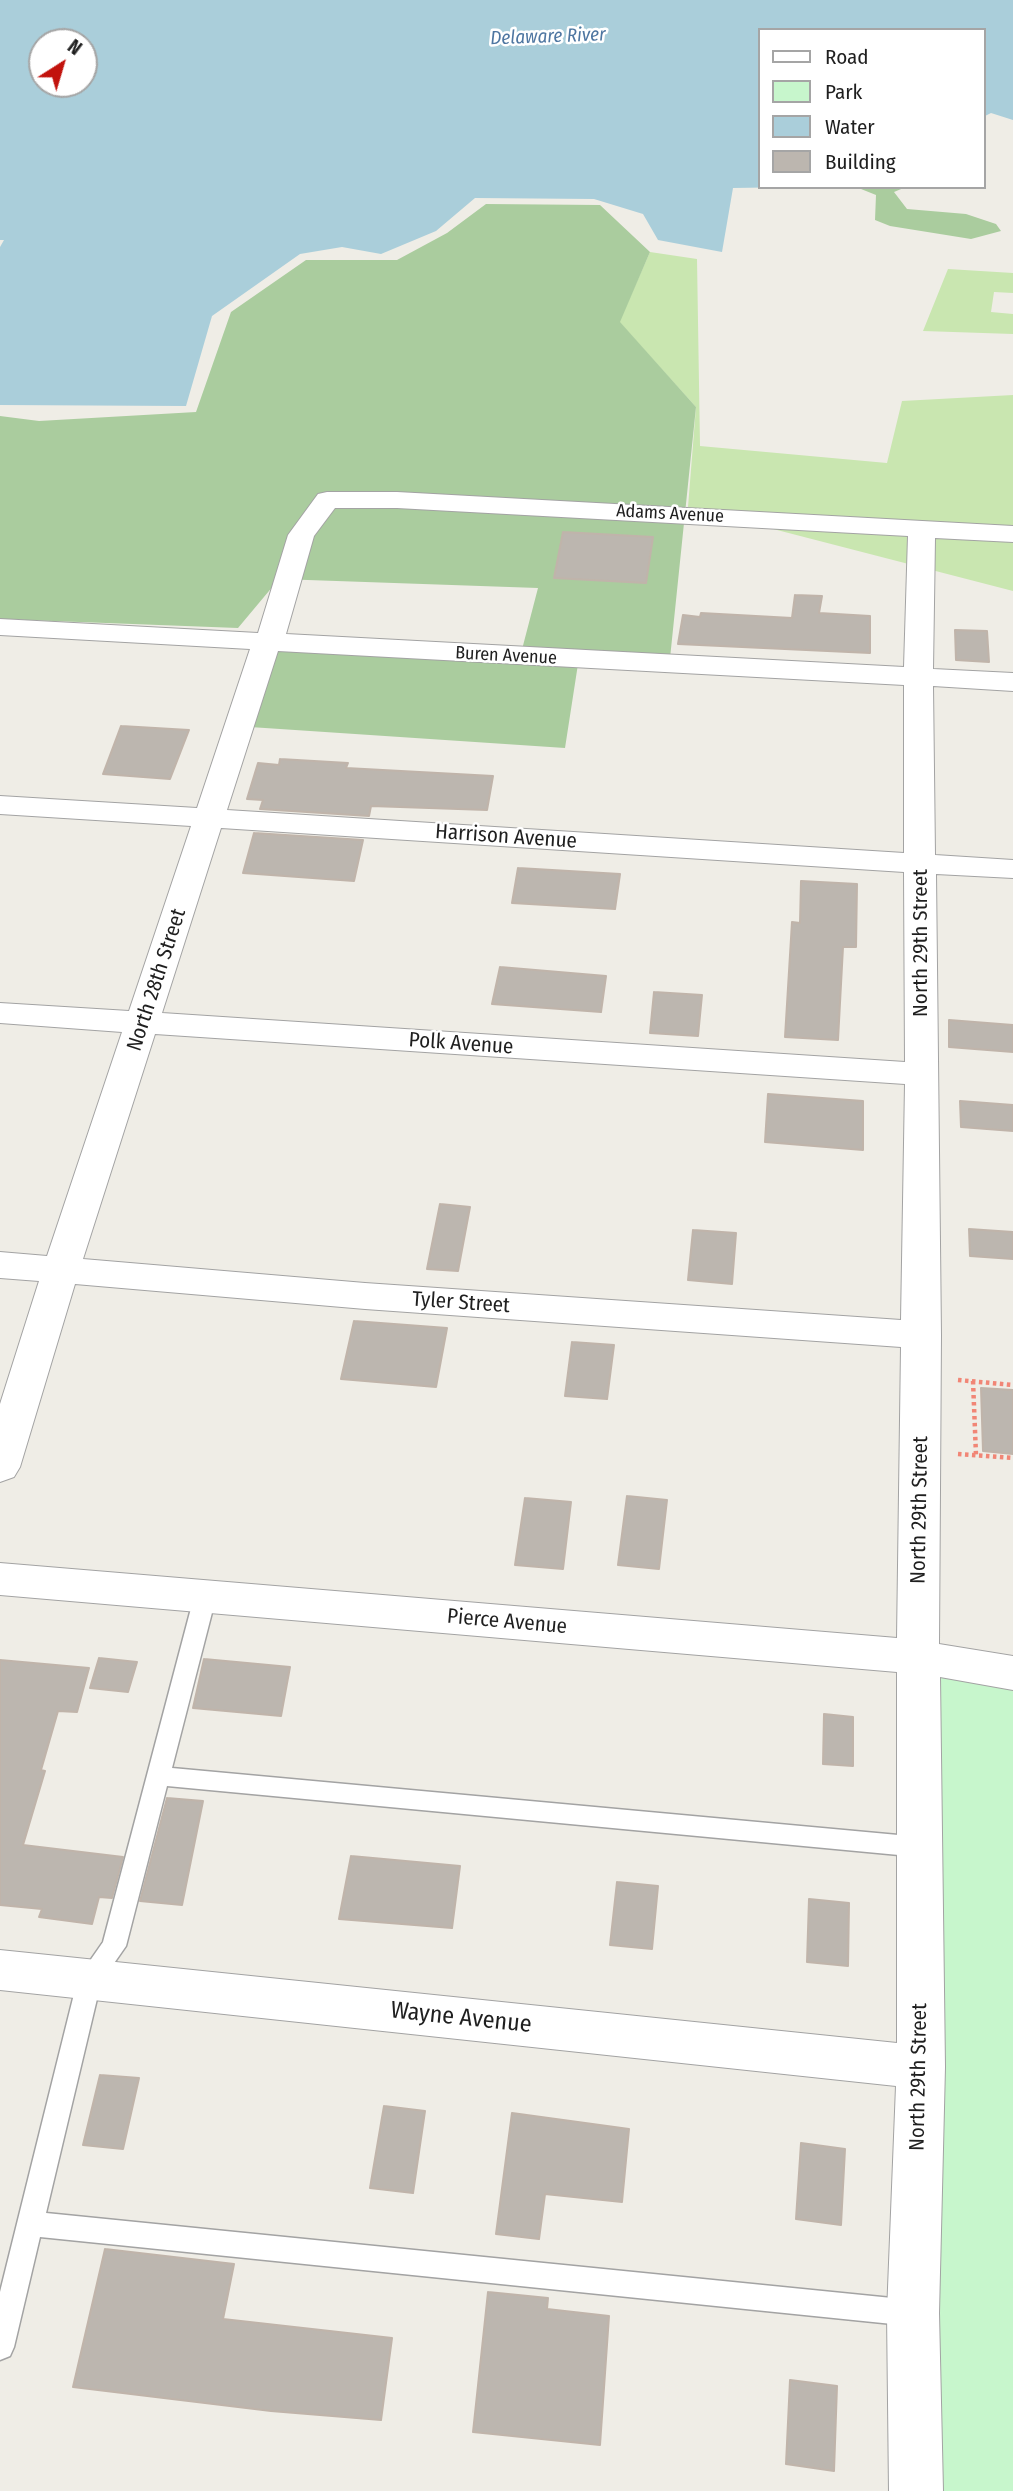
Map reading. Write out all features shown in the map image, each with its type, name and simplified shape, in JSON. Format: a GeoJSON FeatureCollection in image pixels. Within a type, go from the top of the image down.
{"type":"FeatureCollection","features":[{"type":"Feature","properties":{"kind":"street","name":"Adams Avenue"},"geometry":{"type":"LineString","coordinates":[[327,500],[397,500],[1013,534]]}},
{"type":"Feature","properties":{"kind":"street","name":"North 28th Street"},"geometry":{"type":"LineString","coordinates":[[0,1467],[61,1269],[266,643],[275,627],[300,535],[327,500]]}},
{"type":"Feature","properties":{"kind":"street","name":"North 29th Street"},"geometry":{"type":"LineString","coordinates":[[916,2491],[913,2313],[921,2067],[918,1657],[922,1074],[918,678],[922,529]]}},
{"type":"Feature","properties":{"kind":"street","name":"Buren Avenue"},"geometry":{"type":"LineString","coordinates":[[0,627],[1013,682]]}},
{"type":"Feature","properties":{"kind":"street","name":"Harrison Avenue"},"geometry":{"type":"LineString","coordinates":[[0,805],[1013,869]]}},
{"type":"Feature","properties":{"kind":"street","name":"Polk Avenue"},"geometry":{"type":"LineString","coordinates":[[0,1013],[922,1074]]}},
{"type":"Feature","properties":{"kind":"street","name":"Tyler Street"},"geometry":{"type":"LineString","coordinates":[[0,1265],[365,1296],[922,1335]]}},
{"type":"Feature","properties":{"kind":"street","name":"Pierce Avenue"},"geometry":{"type":"LineString","coordinates":[[0,1579],[918,1657],[1013,1673]]}},
{"type":"Feature","properties":{"kind":"street","name":"Wayne Avenue"},"geometry":{"type":"LineString","coordinates":[[0,1970],[921,2067]]}},
{"type":"Feature","properties":{"kind":"lane"},"geometry":{"type":"LineString","coordinates":[[0,2347],[90,1978],[114,1947],[205,1597]]}},
{"type":"Feature","properties":{"kind":"lane"},"geometry":{"type":"LineString","coordinates":[[159,1776],[920,1847]]}},
{"type":"Feature","properties":{"kind":"lane"},"geometry":{"type":"LineString","coordinates":[[30,2224],[913,2313]]}},
{"type":"Feature","properties":{"kind":"path"},"geometry":{"type":"LineString","coordinates":[[948,1379],[1013,1385]]}},
{"type":"Feature","properties":{"kind":"path"},"geometry":{"type":"LineString","coordinates":[[973,1381],[976,1455]]}},
{"type":"Feature","properties":{"kind":"green space"},"geometry":{"type":"Polygon","coordinates":[[[861,189],[901,189],[894,192],[907,209],[966,214],[996,224],[1001,231],[971,239],[890,226],[875,220],[876,195],[861,189]]]}},
{"type":"Feature","properties":{"kind":"green space"},"geometry":{"type":"Polygon","coordinates":[[[486,204],[600,205],[650,252],[620,322],[696,407],[669,668],[578,664],[565,748],[250,727],[275,646],[519,661],[538,588],[279,579],[238,628],[0,619],[0,416],[39,421],[196,412],[231,312],[306,260],[397,260],[447,233],[486,204]]]}},
{"type":"Feature","properties":{"kind":"green space"},"geometry":{"type":"Polygon","coordinates":[[[650,252],[697,259],[700,446],[887,463],[902,401],[1013,395],[1013,591],[688,507],[696,407],[619,322],[650,252]]]}},
{"type":"Feature","properties":{"kind":"green space"},"geometry":{"type":"Polygon","coordinates":[[[948,269],[1013,273],[1013,293],[994,292],[991,312],[1013,314],[1013,334],[923,331],[948,269]]]}},
{"type":"Feature","properties":{"kind":"green space"},"geometry":{"type":"Polygon","coordinates":[[[923,1644],[1013,1662],[1013,2491],[919,2491],[923,1644]]]}},
{"type":"Feature","properties":{"kind":"water","name":"Delaware River"},"geometry":{"type":"Polygon","coordinates":[[[0,0],[1013,0],[1013,120],[991,113],[985,116],[985,28],[758,28],[758,188],[733,188],[722,252],[658,240],[643,214],[594,199],[475,198],[436,231],[381,254],[342,247],[300,254],[212,316],[186,406],[0,405],[0,247],[4,240],[0,240],[0,0]]]}},
{"type":"Feature","properties":{"kind":"building"},"geometry":{"type":"Polygon","coordinates":[[[563,532],[653,537],[646,583],[554,578],[563,532]]]}},
{"type":"Feature","properties":{"kind":"building"},"geometry":{"type":"Polygon","coordinates":[[[795,595],[822,596],[819,613],[870,616],[870,653],[678,644],[683,615],[700,617],[701,613],[792,618],[795,595]]]}},
{"type":"Feature","properties":{"kind":"building"},"geometry":{"type":"Polygon","coordinates":[[[955,630],[987,631],[989,662],[956,660],[955,630]]]}},
{"type":"Feature","properties":{"kind":"building"},"geometry":{"type":"Polygon","coordinates":[[[121,726],[189,730],[170,779],[103,774],[121,726]]]}},
{"type":"Feature","properties":{"kind":"building"},"geometry":{"type":"Polygon","coordinates":[[[280,759],[348,763],[346,768],[493,776],[487,810],[371,806],[369,816],[260,809],[263,800],[247,799],[258,763],[279,765],[280,759]]]}},
{"type":"Feature","properties":{"kind":"building"},"geometry":{"type":"Polygon","coordinates":[[[254,833],[363,840],[354,881],[243,873],[254,833]]]}},
{"type":"Feature","properties":{"kind":"building"},"geometry":{"type":"Polygon","coordinates":[[[518,868],[620,874],[615,909],[512,903],[518,868]]]}},
{"type":"Feature","properties":{"kind":"building"},"geometry":{"type":"Polygon","coordinates":[[[801,881],[857,884],[856,947],[843,947],[838,1040],[785,1037],[792,922],[800,923],[801,881]]]}},
{"type":"Feature","properties":{"kind":"building"},"geometry":{"type":"Polygon","coordinates":[[[500,967],[606,976],[601,1012],[492,1004],[500,967]]]}},
{"type":"Feature","properties":{"kind":"building"},"geometry":{"type":"Polygon","coordinates":[[[654,992],[702,995],[698,1036],[650,1033],[654,992]]]}},
{"type":"Feature","properties":{"kind":"building"},"geometry":{"type":"Polygon","coordinates":[[[949,1020],[1013,1025],[1013,1052],[949,1047],[949,1020]]]}},
{"type":"Feature","properties":{"kind":"building"},"geometry":{"type":"Polygon","coordinates":[[[768,1094],[863,1101],[863,1150],[765,1142],[768,1094]]]}},
{"type":"Feature","properties":{"kind":"building"},"geometry":{"type":"Polygon","coordinates":[[[960,1101],[1013,1105],[1013,1131],[961,1127],[960,1101]]]}},
{"type":"Feature","properties":{"kind":"building"},"geometry":{"type":"Polygon","coordinates":[[[440,1204],[470,1207],[458,1271],[427,1269],[440,1204]]]}},
{"type":"Feature","properties":{"kind":"building"},"geometry":{"type":"Polygon","coordinates":[[[969,1229],[1013,1232],[1013,1259],[970,1256],[969,1229]]]}},
{"type":"Feature","properties":{"kind":"building"},"geometry":{"type":"Polygon","coordinates":[[[693,1230],[736,1233],[732,1284],[688,1280],[693,1230]]]}},
{"type":"Feature","properties":{"kind":"building"},"geometry":{"type":"Polygon","coordinates":[[[354,1321],[447,1328],[436,1387],[341,1379],[354,1321]]]}},
{"type":"Feature","properties":{"kind":"building"},"geometry":{"type":"Polygon","coordinates":[[[572,1342],[614,1345],[607,1399],[565,1396],[572,1342]]]}},
{"type":"Feature","properties":{"kind":"building"},"geometry":{"type":"Polygon","coordinates":[[[981,1388],[1013,1390],[1013,1454],[983,1451],[981,1388]]]}},
{"type":"Feature","properties":{"kind":"building"},"geometry":{"type":"Polygon","coordinates":[[[627,1496],[667,1500],[659,1569],[618,1565],[627,1496]]]}},
{"type":"Feature","properties":{"kind":"building"},"geometry":{"type":"Polygon","coordinates":[[[525,1498],[571,1502],[563,1569],[515,1565],[525,1498]]]}},
{"type":"Feature","properties":{"kind":"building"},"geometry":{"type":"Polygon","coordinates":[[[99,1658],[137,1662],[128,1692],[90,1688],[99,1658]]]}},
{"type":"Feature","properties":{"kind":"building"},"geometry":{"type":"Polygon","coordinates":[[[204,1659],[290,1667],[281,1716],[193,1708],[204,1659]]]}},
{"type":"Feature","properties":{"kind":"building"},"geometry":{"type":"Polygon","coordinates":[[[0,1660],[89,1668],[77,1712],[58,1711],[41,1770],[45,1771],[23,1845],[123,1857],[112,1898],[99,1897],[92,1924],[39,1917],[42,1909],[0,1905],[0,1660]]]}},
{"type":"Feature","properties":{"kind":"building"},"geometry":{"type":"Polygon","coordinates":[[[824,1714],[853,1717],[853,1766],[823,1764],[824,1714]]]}},
{"type":"Feature","properties":{"kind":"building"},"geometry":{"type":"Polygon","coordinates":[[[167,1798],[203,1801],[182,1905],[140,1901],[167,1798]]]}},
{"type":"Feature","properties":{"kind":"building"},"geometry":{"type":"Polygon","coordinates":[[[351,1856],[460,1866],[452,1928],[339,1919],[351,1856]]]}},
{"type":"Feature","properties":{"kind":"building"},"geometry":{"type":"Polygon","coordinates":[[[617,1882],[658,1886],[652,1949],[610,1945],[617,1882]]]}},
{"type":"Feature","properties":{"kind":"building"},"geometry":{"type":"Polygon","coordinates":[[[809,1899],[849,1903],[848,1966],[807,1962],[809,1899]]]}},
{"type":"Feature","properties":{"kind":"building"},"geometry":{"type":"Polygon","coordinates":[[[100,2075],[139,2078],[123,2149],[83,2145],[100,2075]]]}},
{"type":"Feature","properties":{"kind":"building"},"geometry":{"type":"Polygon","coordinates":[[[384,2106],[425,2111],[413,2193],[370,2188],[384,2106]]]}},
{"type":"Feature","properties":{"kind":"building"},"geometry":{"type":"Polygon","coordinates":[[[512,2113],[629,2129],[622,2202],[545,2194],[539,2239],[496,2234],[512,2113]]]}},
{"type":"Feature","properties":{"kind":"building"},"geometry":{"type":"Polygon","coordinates":[[[801,2143],[845,2149],[841,2225],[796,2219],[801,2143]]]}},
{"type":"Feature","properties":{"kind":"building"},"geometry":{"type":"Polygon","coordinates":[[[105,2249],[234,2264],[223,2319],[392,2338],[381,2420],[271,2411],[73,2387],[105,2249]]]}},
{"type":"Feature","properties":{"kind":"building"},"geometry":{"type":"Polygon","coordinates":[[[488,2292],[548,2298],[547,2309],[609,2316],[600,2445],[473,2432],[488,2292]]]}},
{"type":"Feature","properties":{"kind":"building"},"geometry":{"type":"Polygon","coordinates":[[[790,2380],[837,2386],[834,2471],[786,2464],[790,2380]]]}}]}
